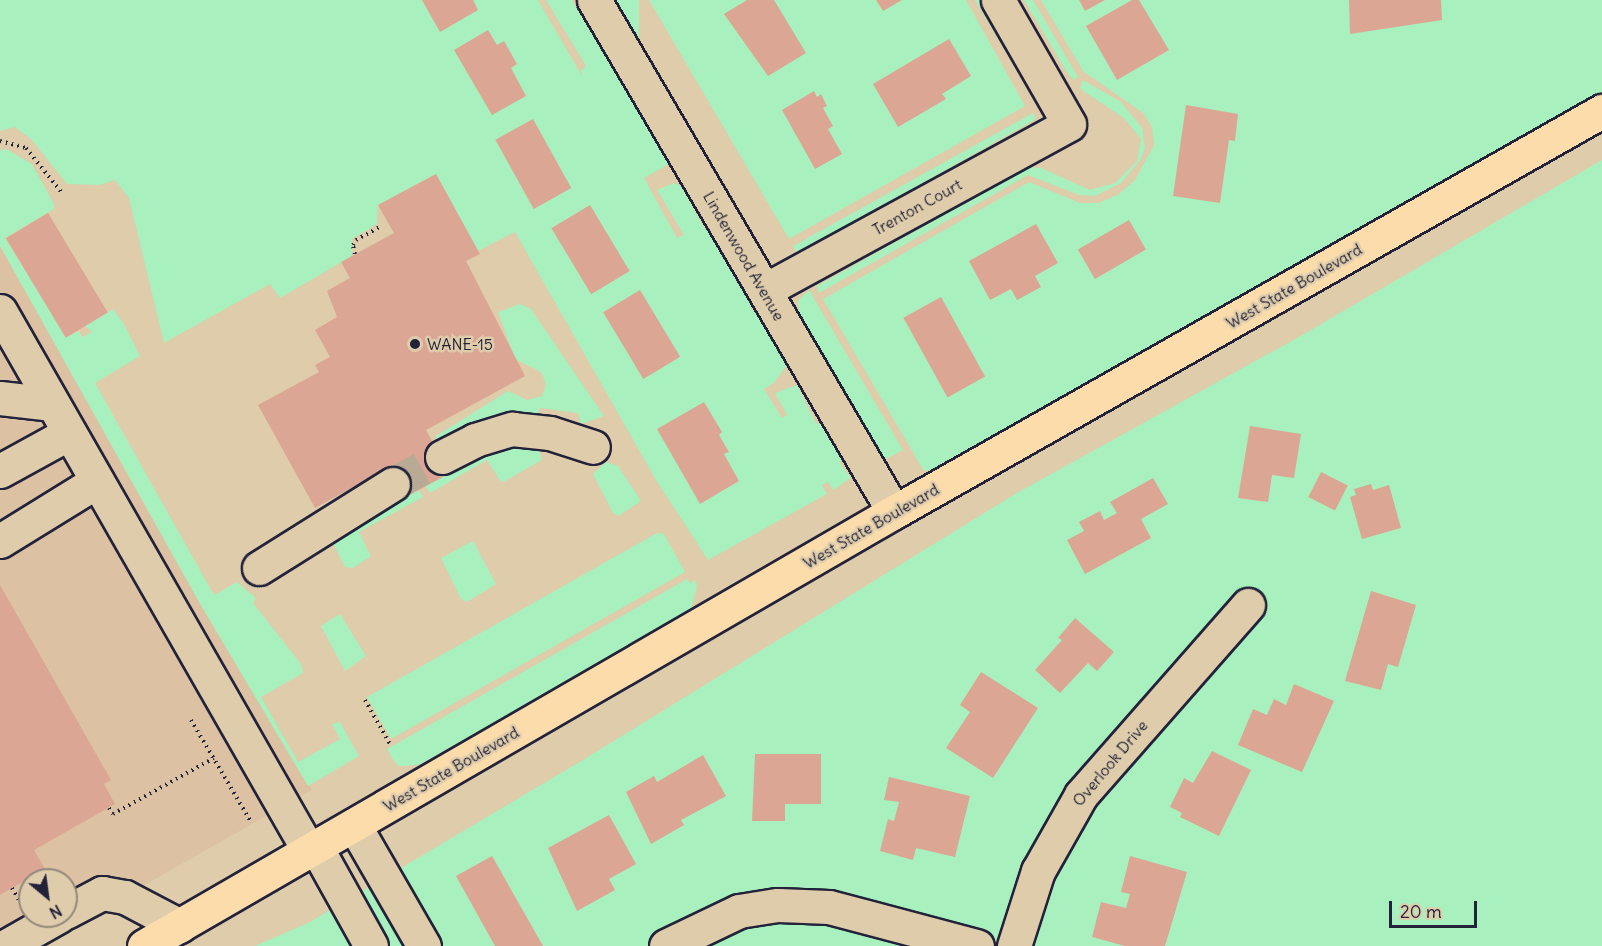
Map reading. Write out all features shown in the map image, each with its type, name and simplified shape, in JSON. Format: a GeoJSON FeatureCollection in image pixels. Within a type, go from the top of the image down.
{"type":"FeatureCollection","features":[{"type":"Feature","properties":{"kind":"main road","name":"West State Boulevard"},"geometry":{"type":"LineString","coordinates":[[144,946],[894,512],[1602,111]]}},
{"type":"Feature","properties":{"kind":"street","name":"Lindenwood Avenue"},"geometry":{"type":"LineString","coordinates":[[594,0],[894,512]]}},
{"type":"Feature","properties":{"kind":"street","name":"Trenton Court"},"geometry":{"type":"LineString","coordinates":[[765,290],[1069,124],[998,0]]}},
{"type":"Feature","properties":{"kind":"street"},"geometry":{"type":"LineString","coordinates":[[0,311],[97,481],[371,946]]}},
{"type":"Feature","properties":{"kind":"street"},"geometry":{"type":"LineString","coordinates":[[0,398],[53,404]]}},
{"type":"Feature","properties":{"kind":"street"},"geometry":{"type":"LineString","coordinates":[[442,457],[475,440],[512,429],[550,433],[592,447]]}},
{"type":"Feature","properties":{"kind":"street"},"geometry":{"type":"LineString","coordinates":[[0,471],[69,433]]}},
{"type":"Feature","properties":{"kind":"street"},"geometry":{"type":"LineString","coordinates":[[0,541],[97,481]]}},
{"type":"Feature","properties":{"kind":"street"},"geometry":{"type":"LineString","coordinates":[[259,568],[393,484]]}},
{"type":"Feature","properties":{"kind":"street","name":"Overlook Drive"},"geometry":{"type":"LineString","coordinates":[[1014,946],[1038,871],[1081,795],[1248,605]]}},
{"type":"Feature","properties":{"kind":"street"},"geometry":{"type":"LineString","coordinates":[[354,825],[424,946]]}},
{"type":"Feature","properties":{"kind":"street"},"geometry":{"type":"LineString","coordinates":[[78,906],[102,893],[125,897],[180,926]]}},
{"type":"Feature","properties":{"kind":"street"},"geometry":{"type":"LineString","coordinates":[[666,946],[739,911],[778,905],[829,907],[976,946]]}},
{"type":"Feature","properties":{"kind":"street"},"geometry":{"type":"LineString","coordinates":[[6,946],[38,928]]}},
{"type":"Feature","properties":{"kind":"path"},"geometry":{"type":"LineString","coordinates":[[0,141],[7,140],[26,148],[62,194]]}},
{"type":"Feature","properties":{"kind":"path"},"geometry":{"type":"LineString","coordinates":[[356,254],[353,245],[356,240],[379,227]]}},
{"type":"Feature","properties":{"kind":"path"},"geometry":{"type":"LineString","coordinates":[[365,700],[390,744]]}},
{"type":"Feature","properties":{"kind":"path"},"geometry":{"type":"LineString","coordinates":[[191,720],[251,822]]}},
{"type":"Feature","properties":{"kind":"path"},"geometry":{"type":"LineString","coordinates":[[109,808],[113,814],[214,758]]}},
{"type":"Feature","properties":{"kind":"shaded area"},"geometry":{"type":"Polygon","coordinates":[[[0,242],[312,790],[78,923],[78,868],[18,868],[18,928],[69,928],[37,946],[0,946],[0,242]]]}},
{"type":"Feature","properties":{"kind":"green space"},"geometry":{"type":"Polygon","coordinates":[[[0,0],[538,0],[582,76],[581,70],[586,66],[546,0],[572,0],[599,46],[608,44],[678,159],[644,178],[677,238],[684,235],[657,190],[674,183],[681,186],[705,229],[717,227],[754,287],[751,309],[760,316],[770,317],[789,362],[774,383],[764,389],[782,418],[787,415],[775,393],[797,385],[816,423],[829,426],[846,450],[840,463],[851,478],[833,490],[828,482],[822,485],[827,494],[708,560],[656,480],[515,232],[478,251],[436,174],[378,205],[377,224],[352,239],[352,256],[280,298],[270,284],[164,343],[129,198],[115,180],[100,185],[67,184],[32,140],[15,127],[0,131],[0,0]]]}},
{"type":"Feature","properties":{"kind":"green space"},"geometry":{"type":"Polygon","coordinates":[[[613,0],[639,0],[639,290],[613,290],[613,0]]]}},
{"type":"Feature","properties":{"kind":"green space"},"geometry":{"type":"Polygon","coordinates":[[[649,0],[966,0],[1025,106],[789,239],[649,0]]]}},
{"type":"Feature","properties":{"kind":"green space"},"geometry":{"type":"Polygon","coordinates":[[[975,0],[984,0],[1041,98],[1036,103],[975,0]]]}},
{"type":"Feature","properties":{"kind":"green space"},"geometry":{"type":"Polygon","coordinates":[[[1024,0],[1033,0],[1078,77],[1073,80],[1067,72],[1024,0]]]}},
{"type":"Feature","properties":{"kind":"green space"},"geometry":{"type":"Polygon","coordinates":[[[1041,0],[1602,0],[1602,92],[941,468],[924,471],[823,299],[1029,182],[1080,203],[1099,203],[1119,194],[1135,180],[1154,145],[1152,127],[1143,113],[1083,71],[1041,0]]]}},
{"type":"Feature","properties":{"kind":"green space"},"geometry":{"type":"Polygon","coordinates":[[[1083,80],[1121,102],[1142,128],[1145,148],[1141,159],[1121,183],[1095,196],[1079,195],[1028,175],[819,293],[817,286],[1029,167],[1041,168],[1090,190],[1115,183],[1137,161],[1141,139],[1124,118],[1083,91],[1080,87],[1083,80]]]}},
{"type":"Feature","properties":{"kind":"green space"},"geometry":{"type":"Polygon","coordinates":[[[1033,113],[1036,118],[1031,122],[797,254],[793,246],[1033,113]]]}},
{"type":"Feature","properties":{"kind":"green space"},"geometry":{"type":"Polygon","coordinates":[[[6,149],[32,164],[54,204],[54,209],[5,238],[66,337],[79,331],[82,337],[92,332],[85,326],[113,309],[124,324],[140,356],[95,383],[214,595],[237,582],[256,598],[253,603],[301,664],[303,673],[261,697],[298,762],[340,739],[332,724],[340,722],[359,756],[308,786],[199,602],[0,246],[0,150],[6,149]]]}},
{"type":"Feature","properties":{"kind":"green space"},"geometry":{"type":"Polygon","coordinates":[[[1602,160],[1602,946],[255,946],[310,922],[578,763],[1015,494],[1297,338],[1602,160]]]}},
{"type":"Feature","properties":{"kind":"green space"},"geometry":{"type":"Polygon","coordinates":[[[809,290],[903,450],[882,461],[800,320],[798,301],[809,290]]]}},
{"type":"Feature","properties":{"kind":"green space"},"geometry":{"type":"Polygon","coordinates":[[[520,304],[531,309],[604,416],[581,424],[578,413],[540,408],[537,418],[435,449],[436,436],[508,391],[527,400],[542,396],[546,384],[541,372],[515,359],[498,312],[520,304]]]}},
{"type":"Feature","properties":{"kind":"green space"},"geometry":{"type":"Polygon","coordinates":[[[536,440],[542,460],[505,481],[501,482],[487,460],[430,493],[425,485],[469,453],[536,440]]]}},
{"type":"Feature","properties":{"kind":"green space"},"geometry":{"type":"Polygon","coordinates":[[[606,462],[618,466],[641,501],[618,516],[613,513],[593,474],[606,462]]]}},
{"type":"Feature","properties":{"kind":"green space"},"geometry":{"type":"Polygon","coordinates":[[[418,489],[423,497],[359,532],[371,556],[353,568],[345,567],[334,545],[334,536],[418,489]]]}},
{"type":"Feature","properties":{"kind":"green space"},"geometry":{"type":"Polygon","coordinates":[[[657,533],[664,534],[685,572],[391,739],[367,697],[657,533]]]}},
{"type":"Feature","properties":{"kind":"green space"},"geometry":{"type":"Polygon","coordinates":[[[473,541],[496,584],[467,602],[461,599],[441,558],[473,541]]]}},
{"type":"Feature","properties":{"kind":"green space"},"geometry":{"type":"Polygon","coordinates":[[[687,579],[690,583],[695,580],[697,586],[691,610],[419,765],[398,766],[392,758],[387,749],[687,579]]]}},
{"type":"Feature","properties":{"kind":"green space"},"geometry":{"type":"Polygon","coordinates":[[[340,614],[366,656],[345,671],[321,626],[340,614]]]}},
{"type":"Feature","properties":{"kind":"building"},"geometry":{"type":"Polygon","coordinates":[[[422,0],[473,0],[478,10],[440,32],[422,0]]]}},
{"type":"Feature","properties":{"kind":"building"},"geometry":{"type":"Polygon","coordinates":[[[747,0],[774,0],[806,53],[768,76],[724,14],[747,0]]]}},
{"type":"Feature","properties":{"kind":"building"},"geometry":{"type":"Polygon","coordinates":[[[876,0],[902,0],[883,11],[876,0]]]}},
{"type":"Feature","properties":{"kind":"building"},"geometry":{"type":"Polygon","coordinates":[[[1079,0],[1105,0],[1085,11],[1079,0]]]}},
{"type":"Feature","properties":{"kind":"building"},"geometry":{"type":"Polygon","coordinates":[[[1132,0],[1139,0],[1169,50],[1117,80],[1086,26],[1132,0]]]}},
{"type":"Feature","properties":{"kind":"building"},"geometry":{"type":"Polygon","coordinates":[[[1349,0],[1441,0],[1442,20],[1350,34],[1349,0]]]}},
{"type":"Feature","properties":{"kind":"building"},"geometry":{"type":"Polygon","coordinates":[[[488,30],[497,45],[504,41],[517,64],[511,68],[526,96],[492,115],[454,50],[488,30]]]}},
{"type":"Feature","properties":{"kind":"building"},"geometry":{"type":"Polygon","coordinates":[[[949,39],[971,76],[942,94],[946,99],[898,127],[873,84],[949,39]]]}},
{"type":"Feature","properties":{"kind":"building"},"geometry":{"type":"Polygon","coordinates":[[[814,91],[817,97],[821,94],[827,106],[823,108],[833,126],[828,129],[842,154],[815,169],[782,110],[814,91]]]}},
{"type":"Feature","properties":{"kind":"building"},"geometry":{"type":"Polygon","coordinates":[[[1186,105],[1238,114],[1235,141],[1229,140],[1220,203],[1173,196],[1186,105]]]}},
{"type":"Feature","properties":{"kind":"building"},"geometry":{"type":"Polygon","coordinates":[[[533,119],[571,188],[534,209],[495,140],[533,119]]]}},
{"type":"Feature","properties":{"kind":"building","name":"WANE-15"},"geometry":{"type":"Polygon","coordinates":[[[436,174],[480,254],[466,261],[525,376],[426,430],[450,473],[408,496],[392,466],[315,508],[258,405],[319,372],[315,365],[330,357],[315,330],[337,317],[327,291],[350,278],[341,262],[394,233],[378,205],[436,174]]]}},
{"type":"Feature","properties":{"kind":"building"},"geometry":{"type":"Polygon","coordinates":[[[590,205],[630,271],[591,294],[551,228],[590,205]]]}},
{"type":"Feature","properties":{"kind":"building"},"geometry":{"type":"Polygon","coordinates":[[[48,213],[108,312],[66,338],[6,238],[48,213]]]}},
{"type":"Feature","properties":{"kind":"building"},"geometry":{"type":"Polygon","coordinates":[[[1129,220],[1146,249],[1095,279],[1078,250],[1129,220]]]}},
{"type":"Feature","properties":{"kind":"building"},"geometry":{"type":"Polygon","coordinates":[[[1036,224],[1058,263],[1035,276],[1041,287],[1017,300],[1011,289],[990,300],[969,261],[1036,224]]]}},
{"type":"Feature","properties":{"kind":"building"},"geometry":{"type":"Polygon","coordinates":[[[640,290],[680,357],[643,379],[603,312],[640,290]]]}},
{"type":"Feature","properties":{"kind":"building"},"geometry":{"type":"Polygon","coordinates":[[[941,297],[985,377],[948,397],[903,318],[941,297]]]}},
{"type":"Feature","properties":{"kind":"building"},"geometry":{"type":"Polygon","coordinates":[[[704,402],[722,432],[719,435],[729,452],[724,454],[739,481],[700,504],[657,429],[704,402]]]}},
{"type":"Feature","properties":{"kind":"building"},"geometry":{"type":"Polygon","coordinates":[[[1250,426],[1301,434],[1294,478],[1272,475],[1268,502],[1238,498],[1250,426]]]}},
{"type":"Feature","properties":{"kind":"building"},"geometry":{"type":"Polygon","coordinates":[[[1321,472],[1348,486],[1335,511],[1308,497],[1321,472]]]}},
{"type":"Feature","properties":{"kind":"building"},"geometry":{"type":"Polygon","coordinates":[[[1153,478],[1168,504],[1141,519],[1151,538],[1085,574],[1067,540],[1084,531],[1079,522],[1100,511],[1104,520],[1117,513],[1110,502],[1153,478]]]}},
{"type":"Feature","properties":{"kind":"building"},"geometry":{"type":"Polygon","coordinates":[[[1371,484],[1373,490],[1389,485],[1401,528],[1362,539],[1350,497],[1356,495],[1354,489],[1371,484]]]}},
{"type":"Feature","properties":{"kind":"building"},"geometry":{"type":"Polygon","coordinates":[[[0,585],[111,780],[104,784],[115,804],[34,850],[44,868],[18,868],[18,885],[0,895],[0,585]]]}},
{"type":"Feature","properties":{"kind":"building"},"geometry":{"type":"Polygon","coordinates":[[[1371,591],[1416,605],[1398,667],[1388,664],[1381,690],[1345,681],[1371,591]]]}},
{"type":"Feature","properties":{"kind":"building"},"geometry":{"type":"Polygon","coordinates":[[[1075,618],[1114,652],[1097,671],[1088,663],[1060,693],[1035,670],[1062,640],[1058,638],[1075,618]]]}},
{"type":"Feature","properties":{"kind":"building"},"geometry":{"type":"Polygon","coordinates":[[[981,672],[1038,708],[993,778],[946,748],[970,712],[960,705],[981,672]]]}},
{"type":"Feature","properties":{"kind":"building"},"geometry":{"type":"Polygon","coordinates":[[[1294,684],[1334,701],[1302,772],[1238,745],[1253,709],[1267,715],[1274,699],[1286,705],[1294,684]]]}},
{"type":"Feature","properties":{"kind":"building"},"geometry":{"type":"Polygon","coordinates":[[[1212,751],[1251,770],[1219,836],[1180,817],[1182,813],[1170,807],[1184,778],[1193,783],[1212,751]]]}},
{"type":"Feature","properties":{"kind":"building"},"geometry":{"type":"Polygon","coordinates":[[[755,754],[821,754],[821,804],[785,804],[785,821],[752,821],[755,754]]]}},
{"type":"Feature","properties":{"kind":"building"},"geometry":{"type":"Polygon","coordinates":[[[703,755],[726,796],[681,820],[684,825],[651,844],[626,792],[654,776],[657,782],[703,755]]]}},
{"type":"Feature","properties":{"kind":"building"},"geometry":{"type":"Polygon","coordinates":[[[889,777],[970,796],[955,857],[916,848],[913,860],[880,851],[888,819],[894,821],[899,802],[884,800],[889,777]]]}},
{"type":"Feature","properties":{"kind":"building"},"geometry":{"type":"Polygon","coordinates":[[[609,815],[636,864],[609,879],[615,890],[577,911],[548,848],[609,815]]]}},
{"type":"Feature","properties":{"kind":"building"},"geometry":{"type":"Polygon","coordinates":[[[492,856],[543,946],[495,946],[456,876],[492,856]]]}},
{"type":"Feature","properties":{"kind":"building"},"geometry":{"type":"Polygon","coordinates":[[[1130,856],[1187,872],[1165,946],[1125,946],[1092,937],[1101,902],[1126,908],[1130,894],[1121,892],[1130,856]]]}},
{"type":"Feature","properties":{"kind":"tunnel"},"geometry":{"type":"LineString","coordinates":[[393,484],[442,457]]}},
{"type":"Feature","properties":{"kind":"place","name":"WANE-15"},"geometry":{"type":"Point","coordinates":[415,344]}}]}
